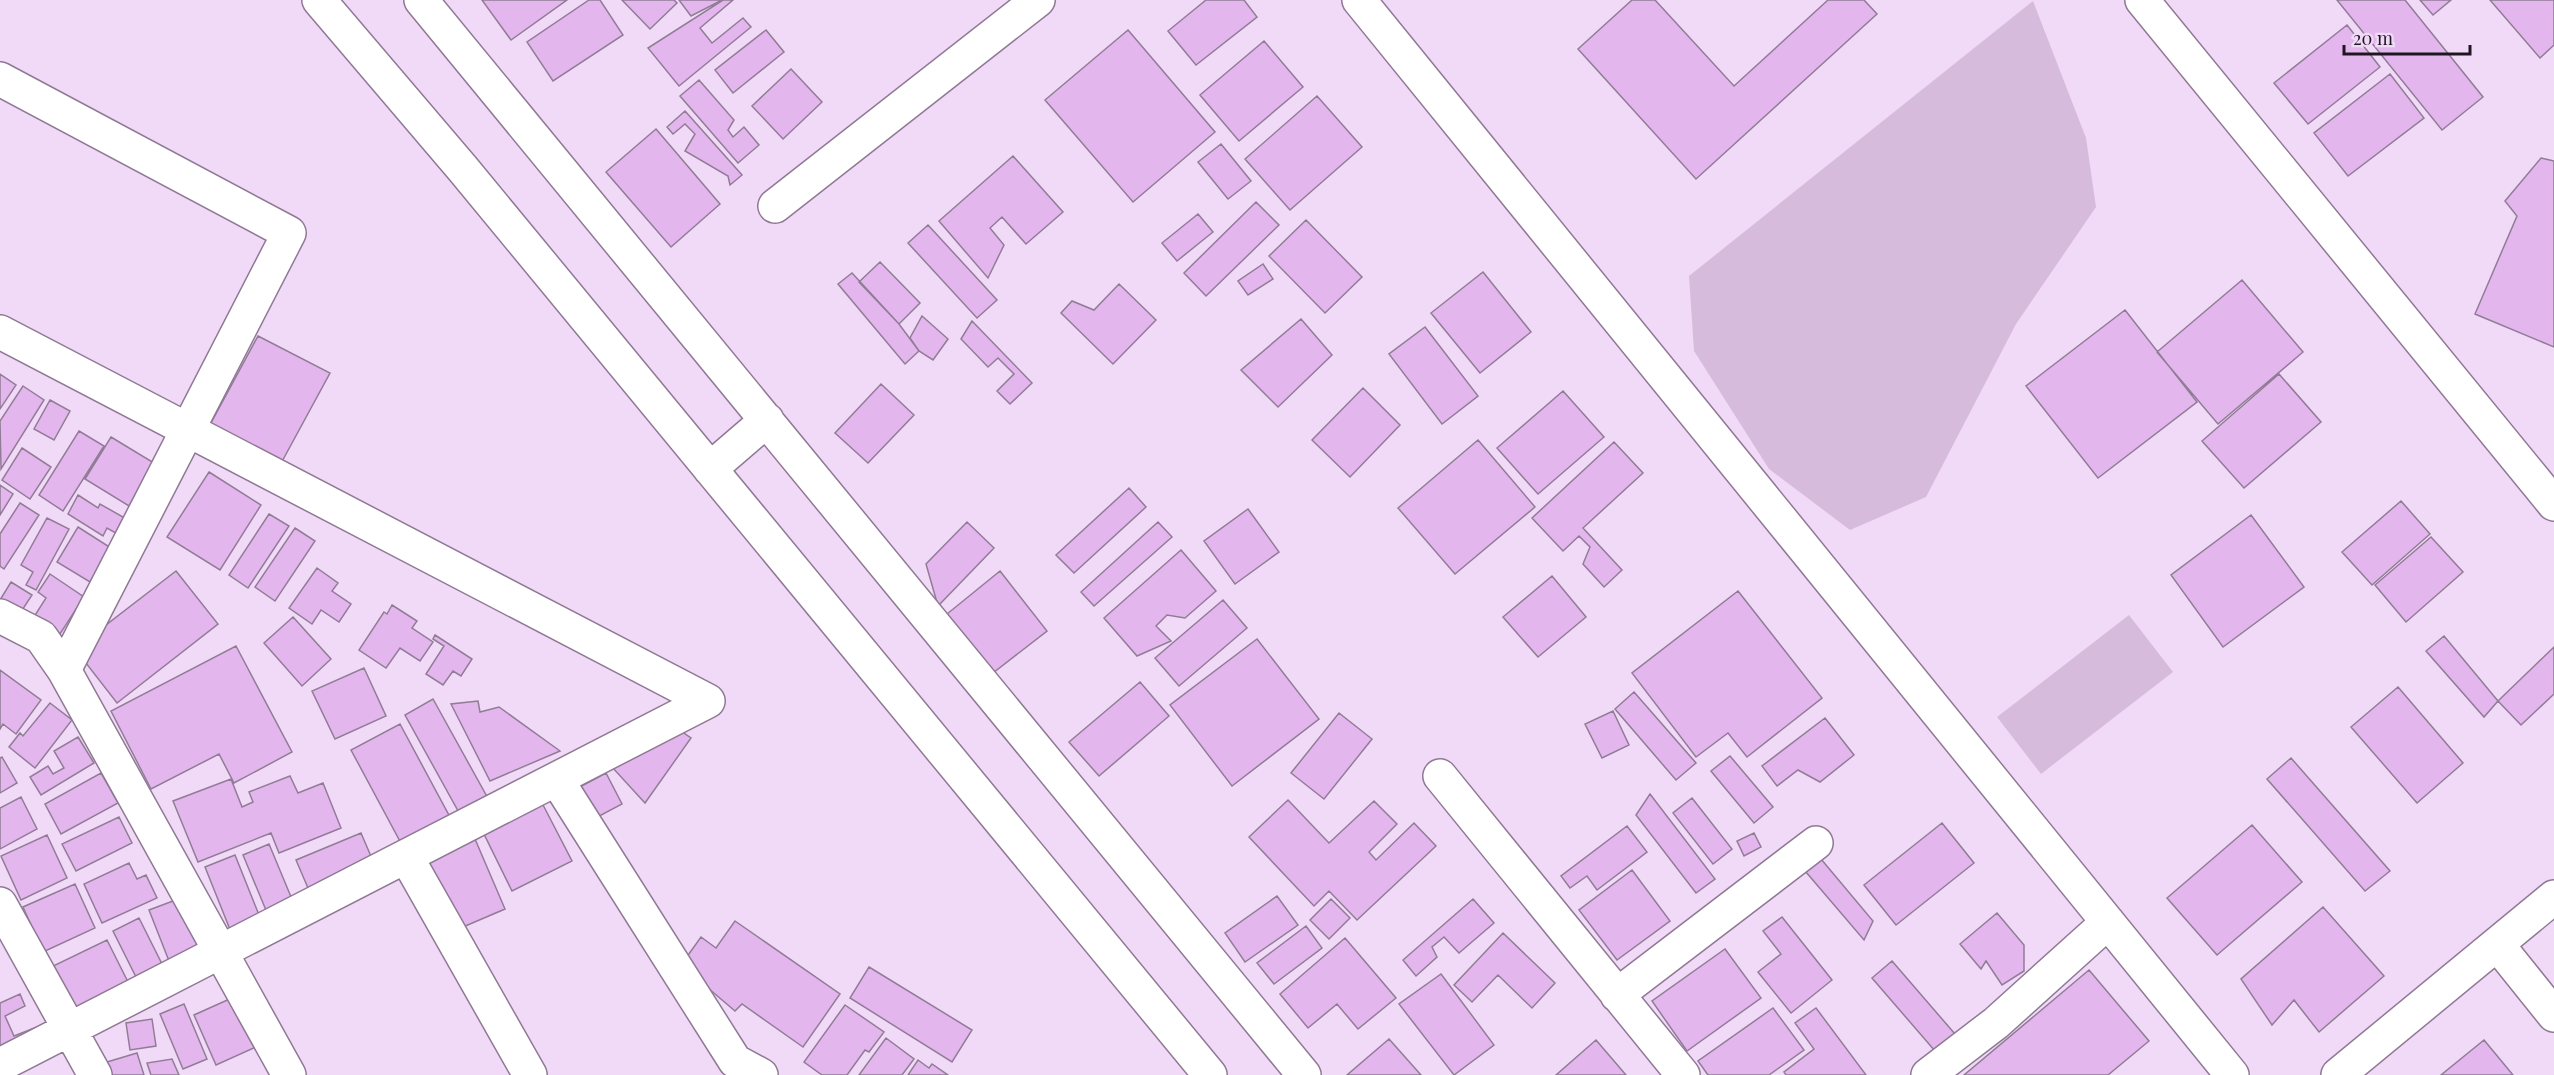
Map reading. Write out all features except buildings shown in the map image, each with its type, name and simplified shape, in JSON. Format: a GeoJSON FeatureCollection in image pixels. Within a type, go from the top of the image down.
{"type":"FeatureCollection","features":[{"type":"Feature","properties":{"kind":"street"},"geometry":{"type":"LineString","coordinates":[[319,0],[463,169],[1210,1075]]}},
{"type":"Feature","properties":{"kind":"street"},"geometry":{"type":"LineString","coordinates":[[421,0],[1304,1075]]}},
{"type":"Feature","properties":{"kind":"street"},"geometry":{"type":"LineString","coordinates":[[775,206],[1038,0]]}},
{"type":"Feature","properties":{"kind":"street"},"geometry":{"type":"LineString","coordinates":[[1359,0],[2232,1075]]}},
{"type":"Feature","properties":{"kind":"street"},"geometry":{"type":"LineString","coordinates":[[2142,0],[2554,504]]}},
{"type":"Feature","properties":{"kind":"street"},"geometry":{"type":"LineString","coordinates":[[0,79],[289,233],[64,670]]}},
{"type":"Feature","properties":{"kind":"street"},"geometry":{"type":"LineString","coordinates":[[0,332],[708,701],[407,858],[0,1065]]}},
{"type":"Feature","properties":{"kind":"street"},"geometry":{"type":"LineString","coordinates":[[710,469],[766,420]]}},
{"type":"Feature","properties":{"kind":"street"},"geometry":{"type":"LineString","coordinates":[[0,616],[41,637],[64,670],[289,1075]]}},
{"type":"Feature","properties":{"kind":"street"},"geometry":{"type":"LineString","coordinates":[[1440,776],[1683,1075]]}},
{"type":"Feature","properties":{"kind":"street"},"geometry":{"type":"LineString","coordinates":[[557,780],[735,1060],[761,1075]]}},
{"type":"Feature","properties":{"kind":"street"},"geometry":{"type":"LineString","coordinates":[[1617,995],[1815,843]]}},
{"type":"Feature","properties":{"kind":"street"},"geometry":{"type":"LineString","coordinates":[[407,858],[530,1075]]}},
{"type":"Feature","properties":{"kind":"street"},"geometry":{"type":"LineString","coordinates":[[2338,1075],[2554,897]]}},
{"type":"Feature","properties":{"kind":"street"},"geometry":{"type":"LineString","coordinates":[[0,904],[95,1075]]}},
{"type":"Feature","properties":{"kind":"street"},"geometry":{"type":"LineString","coordinates":[[1928,1075],[1996,1023],[2108,922]]}},
{"type":"Feature","properties":{"kind":"street"},"geometry":{"type":"LineString","coordinates":[[2497,944],[2554,1015]]}},
{"type":"Feature","properties":{"kind":"shaded area"},"geometry":{"type":"Polygon","coordinates":[[[2033,1],[2086,138],[2096,207],[2016,324],[1926,497],[1850,530],[1769,469],[1694,351],[1689,276],[2033,1]]]}},
{"type":"Feature","properties":{"kind":"shaded area"},"geometry":{"type":"Polygon","coordinates":[[[2129,615],[2173,672],[2041,774],[1997,717],[2129,615]]]}}]}
